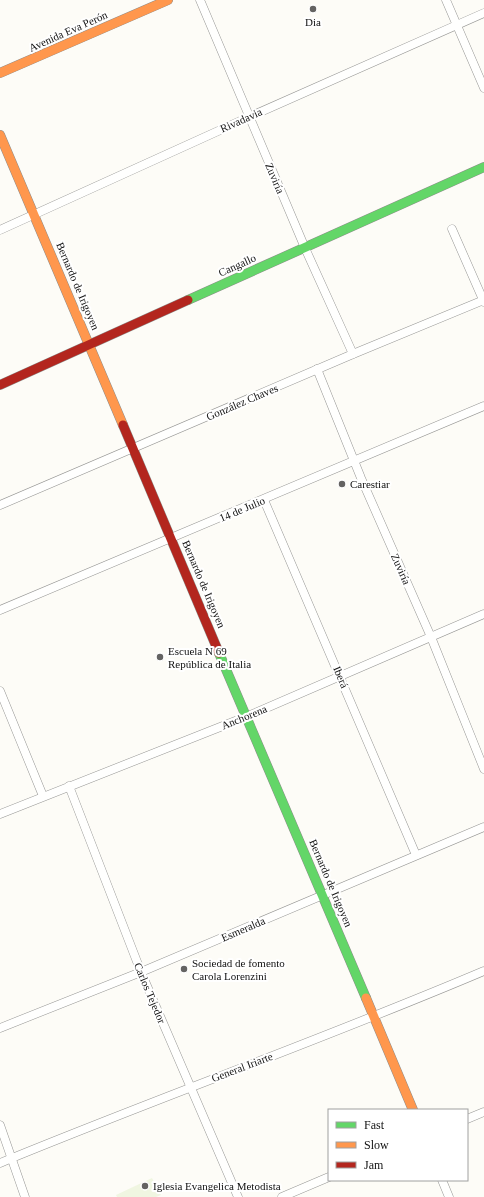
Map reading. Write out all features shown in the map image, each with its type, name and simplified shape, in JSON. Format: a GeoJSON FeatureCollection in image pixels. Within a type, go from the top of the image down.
{"type":"FeatureCollection","features":[{"type":"Feature","properties":{"kind":"street","name":"Avenida Eva Perón"},"geometry":{"type":"LineString","coordinates":[[0,74],[168,0]]}},
{"type":"Feature","properties":{"kind":"street","name":"Zuviría"},"geometry":{"type":"LineString","coordinates":[[200,0],[305,248],[352,354]]}},
{"type":"Feature","properties":{"kind":"street"},"geometry":{"type":"LineString","coordinates":[[446,0],[484,88]]}},
{"type":"Feature","properties":{"kind":"street","name":"Rivadavia"},"geometry":{"type":"LineString","coordinates":[[0,230],[249,117],[484,13]]}},
{"type":"Feature","properties":{"kind":"street","name":"Bernardo de Irigoyen"},"geometry":{"type":"LineString","coordinates":[[0,135],[90,343],[171,539],[248,716],[414,1109]]}},
{"type":"Feature","properties":{"kind":"street","name":"Cangallo"},"geometry":{"type":"LineString","coordinates":[[0,385],[90,343],[484,167]]}},
{"type":"Feature","properties":{"kind":"street"},"geometry":{"type":"LineString","coordinates":[[452,229],[484,301]]}},
{"type":"Feature","properties":{"kind":"street","name":"González Chaves"},"geometry":{"type":"LineString","coordinates":[[0,505],[134,449],[352,354],[484,301]]}},
{"type":"Feature","properties":{"kind":"street","name":"Zuviría"},"geometry":{"type":"LineString","coordinates":[[317,369],[354,461],[431,637],[484,769]]}},
{"type":"Feature","properties":{"kind":"street","name":"14 de Julio"},"geometry":{"type":"LineString","coordinates":[[0,610],[484,406]]}},
{"type":"Feature","properties":{"kind":"street","name":"Iberá"},"geometry":{"type":"LineString","coordinates":[[264,500],[341,676],[416,855]]}},
{"type":"Feature","properties":{"kind":"street","name":"Anchorena"},"geometry":{"type":"LineString","coordinates":[[0,814],[248,716],[484,614]]}},
{"type":"Feature","properties":{"kind":"street"},"geometry":{"type":"LineString","coordinates":[[0,690],[43,796]]}},
{"type":"Feature","properties":{"kind":"street","name":"Carlos Tejedor"},"geometry":{"type":"LineString","coordinates":[[69,786],[141,972],[238,1197]]}},
{"type":"Feature","properties":{"kind":"street","name":"Esmeralda"},"geometry":{"type":"LineString","coordinates":[[0,1028],[141,972],[484,826]]}},
{"type":"Feature","properties":{"kind":"street","name":"General Iriarte"},"geometry":{"type":"LineString","coordinates":[[0,1163],[190,1087],[375,1017],[484,971]]}},
{"type":"Feature","properties":{"kind":"street"},"geometry":{"type":"LineString","coordinates":[[468,1119],[484,1112]]}},
{"type":"Feature","properties":{"kind":"street"},"geometry":{"type":"LineString","coordinates":[[0,1125],[25,1197]]}},
{"type":"Feature","properties":{"kind":"street"},"geometry":{"type":"LineString","coordinates":[[282,1197],[328,1177]]}},
{"type":"Feature","properties":{"kind":"street"},"geometry":{"type":"LineString","coordinates":[[442,1181],[449,1197]]}},
{"type":"Feature","properties":{"kind":"green space","name":"Iglesia Evangelica Metodista"},"geometry":{"type":"Polygon","coordinates":[[[152,1178],[161,1195],[156,1197],[117,1197],[116,1195],[152,1178]]]}},
{"type":"Feature","properties":{"kind":"traffic: fast"},"geometry":{"type":"LineString","coordinates":[[188,300],[484,167]]}},
{"type":"Feature","properties":{"kind":"traffic: fast"},"geometry":{"type":"LineString","coordinates":[[219,653],[366,998]]}},
{"type":"Feature","properties":{"kind":"traffic: slow"},"geometry":{"type":"LineString","coordinates":[[0,73],[168,0]]}},
{"type":"Feature","properties":{"kind":"traffic: slow"},"geometry":{"type":"LineString","coordinates":[[0,135],[123,425]]}},
{"type":"Feature","properties":{"kind":"traffic: slow"},"geometry":{"type":"LineString","coordinates":[[366,998],[413,1109]]}},
{"type":"Feature","properties":{"kind":"traffic: jam"},"geometry":{"type":"LineString","coordinates":[[0,385],[188,300]]}},
{"type":"Feature","properties":{"kind":"traffic: jam"},"geometry":{"type":"LineString","coordinates":[[123,425],[219,653]]}},
{"type":"Feature","properties":{"kind":"place","name":"Dia"},"geometry":{"type":"Point","coordinates":[313,9]}},
{"type":"Feature","properties":{"kind":"place","name":"Carestiar"},"geometry":{"type":"Point","coordinates":[342,484]}},
{"type":"Feature","properties":{"kind":"place","name":"Escuela N 69 República de Italia"},"geometry":{"type":"Point","coordinates":[160,657]}},
{"type":"Feature","properties":{"kind":"place","name":"Sociedad de fomento Carola Lorenzini"},"geometry":{"type":"Point","coordinates":[184,969]}},
{"type":"Feature","properties":{"kind":"place","name":"Iglesia Evangelica Metodista"},"geometry":{"type":"Point","coordinates":[145,1186]}}]}
